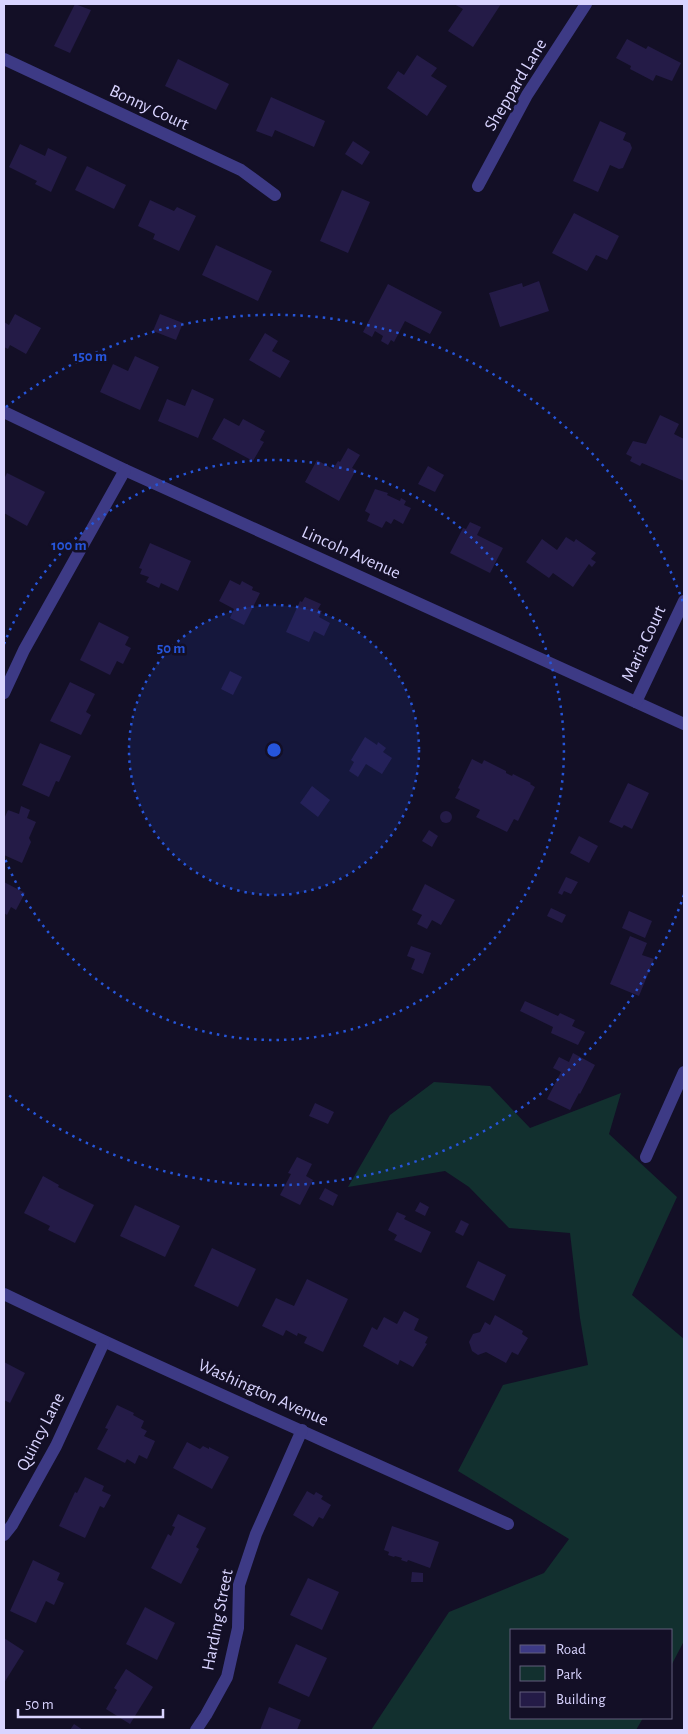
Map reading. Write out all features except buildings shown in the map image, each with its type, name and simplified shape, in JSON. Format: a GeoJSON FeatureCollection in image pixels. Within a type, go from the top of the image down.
{"type":"FeatureCollection","features":[{"type":"Feature","properties":{"kind":"street","name":"Sheppard Lane"},"geometry":{"type":"LineString","coordinates":[[478,186],[527,95],[586,4]]}},
{"type":"Feature","properties":{"kind":"street","name":"Bonny Court"},"geometry":{"type":"LineString","coordinates":[[4,59],[240,170],[275,195]]}},
{"type":"Feature","properties":{"kind":"street","name":"Lincoln Avenue"},"geometry":{"type":"LineString","coordinates":[[4,412],[125,470],[684,724]]}},
{"type":"Feature","properties":{"kind":"street"},"geometry":{"type":"LineString","coordinates":[[4,693],[24,650],[125,470]]}},
{"type":"Feature","properties":{"kind":"street","name":"Maria Court"},"geometry":{"type":"LineString","coordinates":[[636,702],[684,600]]}},
{"type":"Feature","properties":{"kind":"street"},"geometry":{"type":"LineString","coordinates":[[646,1157],[684,1072]]}},
{"type":"Feature","properties":{"kind":"street","name":"Washington Avenue"},"geometry":{"type":"LineString","coordinates":[[4,1294],[104,1342],[508,1524]]}},
{"type":"Feature","properties":{"kind":"street","name":"Quincy Lane"},"geometry":{"type":"LineString","coordinates":[[4,1535],[12,1525],[56,1446],[104,1342]]}},
{"type":"Feature","properties":{"kind":"street","name":"Harding Street"},"geometry":{"type":"LineString","coordinates":[[196,1730],[206,1716],[227,1677],[238,1628],[242,1577],[256,1534],[302,1430]]}},
{"type":"Feature","properties":{"kind":"green space"},"geometry":{"type":"Polygon","coordinates":[[[434,1082],[490,1086],[530,1128],[621,1093],[609,1134],[677,1197],[632,1295],[684,1339],[684,1641],[673,1662],[673,1629],[510,1629],[510,1719],[642,1719],[636,1730],[371,1730],[449,1612],[544,1573],[569,1539],[458,1471],[503,1385],[588,1365],[580,1318],[570,1233],[509,1228],[469,1187],[445,1171],[348,1187],[390,1115],[434,1082]]]}}]}
